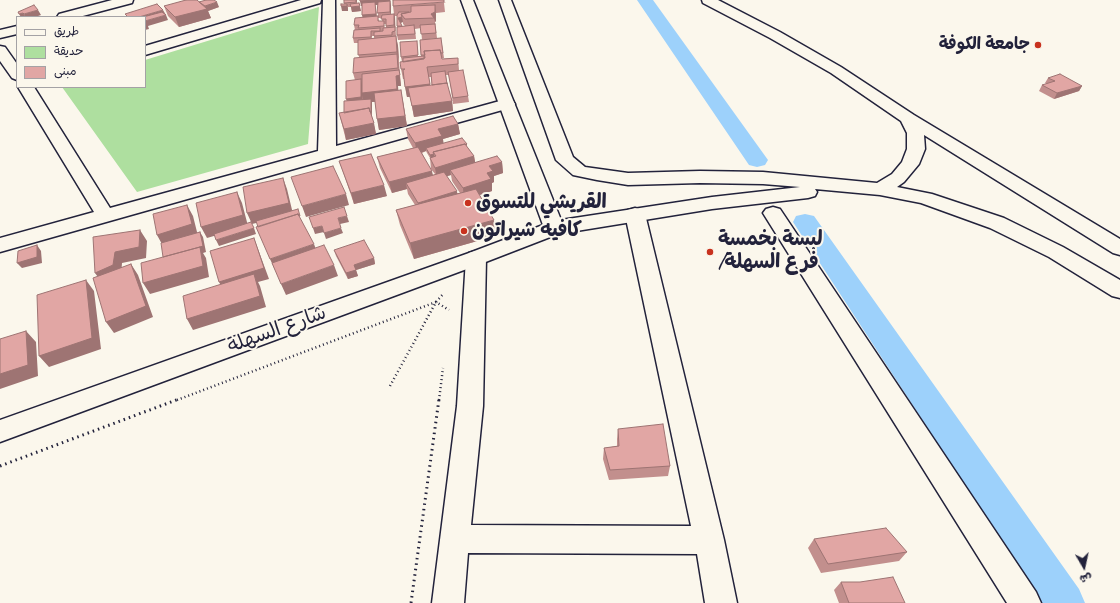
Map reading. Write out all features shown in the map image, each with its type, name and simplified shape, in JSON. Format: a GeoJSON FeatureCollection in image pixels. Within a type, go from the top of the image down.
{"type":"FeatureCollection","features":[{"type":"Feature","properties":{"kind":"main road"},"geometry":{"type":"LineString","coordinates":[[68,16],[126,0]]}},
{"type":"Feature","properties":{"kind":"main road"},"geometry":{"type":"LineString","coordinates":[[146,51],[315,0]]}},
{"type":"Feature","properties":{"kind":"main road"},"geometry":{"type":"LineString","coordinates":[[327,153],[329,0]]}},
{"type":"Feature","properties":{"kind":"main road"},"geometry":{"type":"LineString","coordinates":[[467,0],[554,228]]}},
{"type":"Feature","properties":{"kind":"main road"},"geometry":{"type":"LineString","coordinates":[[505,0],[565,160],[579,171],[628,179],[700,177],[763,178],[880,189],[925,198],[997,223],[1056,252],[1120,290]]}},
{"type":"Feature","properties":{"kind":"main road"},"geometry":{"type":"LineString","coordinates":[[708,0],[775,35],[836,70],[908,118],[1120,248]]}},
{"type":"Feature","properties":{"kind":"main road"},"geometry":{"type":"LineString","coordinates":[[0,34],[16,30]]}},
{"type":"Feature","properties":{"kind":"main road"},"geometry":{"type":"LineString","coordinates":[[0,50],[4,64],[16,74]]}},
{"type":"Feature","properties":{"kind":"main road"},"geometry":{"type":"LineString","coordinates":[[27,88],[105,215]]}},
{"type":"Feature","properties":{"kind":"main road"},"geometry":{"type":"LineString","coordinates":[[0,245],[507,104]]}},
{"type":"Feature","properties":{"kind":"main road"},"geometry":{"type":"LineString","coordinates":[[880,189],[898,178],[910,164],[916,149],[914,133],[908,118]]}},
{"type":"Feature","properties":{"kind":"main road","name":"شارع السهلة"},"geometry":{"type":"LineString","coordinates":[[0,431],[476,258],[554,228],[712,203],[850,187]]}},
{"type":"Feature","properties":{"kind":"main road"},"geometry":{"type":"LineString","coordinates":[[773,212],[1026,603]]}},
{"type":"Feature","properties":{"kind":"main road"},"geometry":{"type":"LineString","coordinates":[[635,214],[709,540],[721,603]]}},
{"type":"Feature","properties":{"kind":"main road"},"geometry":{"type":"LineString","coordinates":[[448,603],[470,406],[476,258]]}},
{"type":"Feature","properties":{"kind":"main road"},"geometry":{"type":"LineString","coordinates":[[455,539],[709,540]]}},
{"type":"Feature","properties":{"kind":"path"},"geometry":{"type":"LineString","coordinates":[[390,386],[436,302],[446,291]]}},
{"type":"Feature","properties":{"kind":"path"},"geometry":{"type":"LineString","coordinates":[[436,302],[451,312]]}},
{"type":"Feature","properties":{"kind":"path"},"geometry":{"type":"LineString","coordinates":[[0,466],[436,302]]}},
{"type":"Feature","properties":{"kind":"path"},"geometry":{"type":"LineString","coordinates":[[411,603],[444,367]]}},
{"type":"Feature","properties":{"kind":"green space"},"geometry":{"type":"Polygon","coordinates":[[[319,7],[308,144],[137,192],[63,88],[146,88],[146,60],[319,7]]]}},
{"type":"Feature","properties":{"kind":"building"},"geometry":{"type":"Polygon","coordinates":[[[186,0],[197,0],[207,9],[175,17],[164,6],[186,0]]]}},
{"type":"Feature","properties":{"kind":"building"},"geometry":{"type":"Polygon","coordinates":[[[214,0],[217,2],[205,6],[199,2],[214,0]]]}},
{"type":"Feature","properties":{"kind":"building"},"geometry":{"type":"Polygon","coordinates":[[[344,0],[356,0],[356,2],[344,3],[344,0]]]}},
{"type":"Feature","properties":{"kind":"building"},"geometry":{"type":"Polygon","coordinates":[[[393,0],[444,0],[444,2],[393,6],[393,0]]]}},
{"type":"Feature","properties":{"kind":"building"},"geometry":{"type":"Polygon","coordinates":[[[390,1],[390,12],[377,13],[378,2],[390,1]]]}},
{"type":"Feature","properties":{"kind":"building"},"geometry":{"type":"Polygon","coordinates":[[[375,2],[376,14],[362,15],[362,3],[375,2]]]}},
{"type":"Feature","properties":{"kind":"building"},"geometry":{"type":"Polygon","coordinates":[[[359,3],[360,6],[351,7],[350,4],[359,3]]]}},
{"type":"Feature","properties":{"kind":"building"},"geometry":{"type":"Polygon","coordinates":[[[157,4],[163,10],[142,16],[127,16],[125,14],[157,4]]]}},
{"type":"Feature","properties":{"kind":"building"},"geometry":{"type":"Polygon","coordinates":[[[341,4],[347,4],[347,6],[341,6],[341,4]]]}},
{"type":"Feature","properties":{"kind":"building"},"geometry":{"type":"Polygon","coordinates":[[[34,5],[38,10],[19,14],[18,12],[34,5]]]}},
{"type":"Feature","properties":{"kind":"building"},"geometry":{"type":"Polygon","coordinates":[[[435,5],[435,12],[431,14],[434,18],[405,19],[401,14],[411,12],[411,6],[435,5]]]}},
{"type":"Feature","properties":{"kind":"building"},"geometry":{"type":"Polygon","coordinates":[[[162,12],[166,15],[146,21],[146,16],[162,12]]]}},
{"type":"Feature","properties":{"kind":"building"},"geometry":{"type":"Polygon","coordinates":[[[399,12],[409,12],[401,14],[402,17],[398,18],[402,26],[397,26],[397,15],[399,12]]]}},
{"type":"Feature","properties":{"kind":"building"},"geometry":{"type":"Polygon","coordinates":[[[394,14],[394,25],[386,26],[386,19],[381,19],[382,15],[394,14]]]}},
{"type":"Feature","properties":{"kind":"building"},"geometry":{"type":"Polygon","coordinates":[[[378,16],[378,21],[384,21],[384,26],[358,28],[359,25],[354,25],[355,18],[378,16]]]}},
{"type":"Feature","properties":{"kind":"building"},"geometry":{"type":"Polygon","coordinates":[[[435,24],[436,33],[421,34],[420,25],[435,24]]]}},
{"type":"Feature","properties":{"kind":"building"},"geometry":{"type":"Polygon","coordinates":[[[414,25],[415,34],[397,35],[397,27],[414,25]]]}},
{"type":"Feature","properties":{"kind":"building"},"geometry":{"type":"Polygon","coordinates":[[[395,27],[395,31],[392,32],[392,35],[374,36],[374,32],[383,31],[383,28],[395,27]]]}},
{"type":"Feature","properties":{"kind":"building"},"geometry":{"type":"Polygon","coordinates":[[[380,28],[380,31],[371,31],[371,37],[353,38],[354,30],[380,28]]]}},
{"type":"Feature","properties":{"kind":"building"},"geometry":{"type":"Polygon","coordinates":[[[396,36],[397,52],[358,55],[358,40],[396,36]]]}},
{"type":"Feature","properties":{"kind":"building"},"geometry":{"type":"Polygon","coordinates":[[[441,38],[443,53],[441,53],[440,50],[424,51],[425,55],[421,55],[420,40],[441,38]]]}},
{"type":"Feature","properties":{"kind":"building"},"geometry":{"type":"Polygon","coordinates":[[[417,41],[418,55],[401,57],[400,42],[417,41]]]}},
{"type":"Feature","properties":{"kind":"building"},"geometry":{"type":"Polygon","coordinates":[[[440,50],[442,59],[458,58],[458,64],[427,67],[430,84],[405,87],[403,70],[405,69],[401,69],[400,62],[425,58],[424,51],[440,50]]]}},
{"type":"Feature","properties":{"kind":"building"},"geometry":{"type":"Polygon","coordinates":[[[397,54],[398,68],[353,73],[354,58],[397,54]]]}},
{"type":"Feature","properties":{"kind":"building"},"geometry":{"type":"Polygon","coordinates":[[[424,56],[424,59],[403,62],[403,58],[424,56]]]}},
{"type":"Feature","properties":{"kind":"building"},"geometry":{"type":"Polygon","coordinates":[[[399,70],[400,75],[396,76],[397,89],[362,93],[362,74],[399,70]]]}},
{"type":"Feature","properties":{"kind":"building"},"geometry":{"type":"Polygon","coordinates":[[[463,70],[468,96],[453,98],[448,72],[463,70]]]}},
{"type":"Feature","properties":{"kind":"building"},"geometry":{"type":"Polygon","coordinates":[[[445,71],[447,83],[432,85],[431,73],[445,71]]]}},
{"type":"Feature","properties":{"kind":"building"},"geometry":{"type":"Polygon","coordinates":[[[1060,74],[1082,86],[1057,93],[1042,85],[1055,81],[1048,78],[1060,74]]]}},
{"type":"Feature","properties":{"kind":"building"},"geometry":{"type":"Polygon","coordinates":[[[361,79],[361,97],[346,99],[346,81],[361,79]]]}},
{"type":"Feature","properties":{"kind":"building"},"geometry":{"type":"Polygon","coordinates":[[[447,83],[452,101],[412,106],[408,88],[447,83]]]}},
{"type":"Feature","properties":{"kind":"building"},"geometry":{"type":"Polygon","coordinates":[[[401,90],[405,116],[377,119],[374,93],[401,90]]]}},
{"type":"Feature","properties":{"kind":"building"},"geometry":{"type":"Polygon","coordinates":[[[371,99],[371,112],[369,108],[344,113],[344,101],[371,99]]]}},
{"type":"Feature","properties":{"kind":"building"},"geometry":{"type":"Polygon","coordinates":[[[369,108],[374,123],[344,129],[339,113],[369,108]]]}},
{"type":"Feature","properties":{"kind":"building"},"geometry":{"type":"Polygon","coordinates":[[[453,116],[458,124],[438,129],[442,136],[415,143],[406,129],[453,116]]]}},
{"type":"Feature","properties":{"kind":"building"},"geometry":{"type":"Polygon","coordinates":[[[462,138],[467,144],[466,145],[433,152],[434,154],[430,155],[426,148],[462,138]]]}},
{"type":"Feature","properties":{"kind":"building"},"geometry":{"type":"Polygon","coordinates":[[[465,144],[474,156],[435,168],[430,158],[436,156],[433,152],[465,144]]]}},
{"type":"Feature","properties":{"kind":"building"},"geometry":{"type":"Polygon","coordinates":[[[418,147],[432,171],[389,182],[377,157],[418,147]]]}},
{"type":"Feature","properties":{"kind":"building"},"geometry":{"type":"Polygon","coordinates":[[[371,154],[384,185],[351,193],[339,161],[371,154]]]}},
{"type":"Feature","properties":{"kind":"building"},"geometry":{"type":"Polygon","coordinates":[[[497,156],[502,162],[489,166],[493,171],[487,173],[491,179],[463,188],[450,170],[497,156]]]}},
{"type":"Feature","properties":{"kind":"building"},"geometry":{"type":"Polygon","coordinates":[[[333,166],[346,194],[302,206],[291,177],[333,166]]]}},
{"type":"Feature","properties":{"kind":"building"},"geometry":{"type":"Polygon","coordinates":[[[444,172],[457,191],[418,203],[406,183],[444,172]]]}},
{"type":"Feature","properties":{"kind":"building"},"geometry":{"type":"Polygon","coordinates":[[[283,178],[289,203],[247,213],[243,187],[283,178]]]}},
{"type":"Feature","properties":{"kind":"building"},"geometry":{"type":"Polygon","coordinates":[[[476,189],[494,220],[410,243],[396,210],[476,189]]]}},
{"type":"Feature","properties":{"kind":"building"},"geometry":{"type":"Polygon","coordinates":[[[237,192],[243,215],[201,227],[196,203],[237,192]]]}},
{"type":"Feature","properties":{"kind":"building"},"geometry":{"type":"Polygon","coordinates":[[[187,205],[192,224],[157,235],[153,214],[187,205]]]}},
{"type":"Feature","properties":{"kind":"building"},"geometry":{"type":"Polygon","coordinates":[[[344,207],[347,216],[338,218],[341,228],[324,233],[322,226],[313,228],[309,217],[344,207]]]}},
{"type":"Feature","properties":{"kind":"building"},"geometry":{"type":"Polygon","coordinates":[[[298,209],[300,216],[298,214],[258,227],[256,221],[298,209]]]}},
{"type":"Feature","properties":{"kind":"building"},"geometry":{"type":"Polygon","coordinates":[[[298,214],[314,244],[270,259],[256,227],[298,214]]]}},
{"type":"Feature","properties":{"kind":"building"},"geometry":{"type":"Polygon","coordinates":[[[251,222],[254,228],[216,240],[214,234],[251,222]]]}},
{"type":"Feature","properties":{"kind":"building"},"geometry":{"type":"Polygon","coordinates":[[[140,230],[139,247],[115,252],[113,265],[95,273],[93,237],[140,230]]]}},
{"type":"Feature","properties":{"kind":"building"},"geometry":{"type":"Polygon","coordinates":[[[200,232],[203,246],[163,257],[161,243],[200,232]]]}},
{"type":"Feature","properties":{"kind":"building"},"geometry":{"type":"Polygon","coordinates":[[[254,238],[264,268],[219,282],[210,251],[254,238]]]}},
{"type":"Feature","properties":{"kind":"building"},"geometry":{"type":"Polygon","coordinates":[[[364,240],[374,258],[354,265],[356,270],[346,273],[334,250],[364,240]]]}},
{"type":"Feature","properties":{"kind":"building"},"geometry":{"type":"Polygon","coordinates":[[[37,245],[37,257],[17,263],[18,251],[37,245]]]}},
{"type":"Feature","properties":{"kind":"building"},"geometry":{"type":"Polygon","coordinates":[[[324,245],[334,265],[281,284],[272,263],[324,245]]]}},
{"type":"Feature","properties":{"kind":"building"},"geometry":{"type":"Polygon","coordinates":[[[200,247],[203,266],[143,283],[141,263],[200,247]]]}},
{"type":"Feature","properties":{"kind":"building"},"geometry":{"type":"Polygon","coordinates":[[[131,264],[146,306],[106,322],[93,278],[131,264]]]}},
{"type":"Feature","properties":{"kind":"building"},"geometry":{"type":"Polygon","coordinates":[[[254,274],[260,296],[187,319],[183,296],[254,274]]]}},
{"type":"Feature","properties":{"kind":"building"},"geometry":{"type":"Polygon","coordinates":[[[86,280],[92,338],[39,356],[37,295],[86,280]]]}},
{"type":"Feature","properties":{"kind":"building"},"geometry":{"type":"Polygon","coordinates":[[[26,331],[28,365],[0,374],[0,339],[26,331]]]}},
{"type":"Feature","properties":{"kind":"building"},"geometry":{"type":"Polygon","coordinates":[[[663,424],[670,466],[610,470],[604,448],[619,446],[618,429],[663,424]]]}},
{"type":"Feature","properties":{"kind":"building"},"geometry":{"type":"Polygon","coordinates":[[[886,528],[907,552],[828,564],[814,539],[886,528]]]}},
{"type":"Feature","properties":{"kind":"building"},"geometry":{"type":"Polygon","coordinates":[[[893,577],[905,603],[849,603],[841,582],[860,582],[893,577]]]}},
{"type":"Feature","properties":{"kind":"waterway"},"geometry":{"type":"LineString","coordinates":[[645,0],[757,160]]}},
{"type":"Feature","properties":{"kind":"waterway"},"geometry":{"type":"LineString","coordinates":[[805,222],[1065,603]]}},
{"type":"Feature","properties":{"kind":"place","name":"جامعة الكوفة"},"geometry":{"type":"Point","coordinates":[1038,45]}},
{"type":"Feature","properties":{"kind":"place","name":"القريشي للتسوق"},"geometry":{"type":"Point","coordinates":[468,203]}},
{"type":"Feature","properties":{"kind":"place","name":"كافيه شيراتون"},"geometry":{"type":"Point","coordinates":[464,231]}},
{"type":"Feature","properties":{"kind":"place","name":"لبسة بخمسة /فرع السهلة"},"geometry":{"type":"Point","coordinates":[710,252]}}]}
